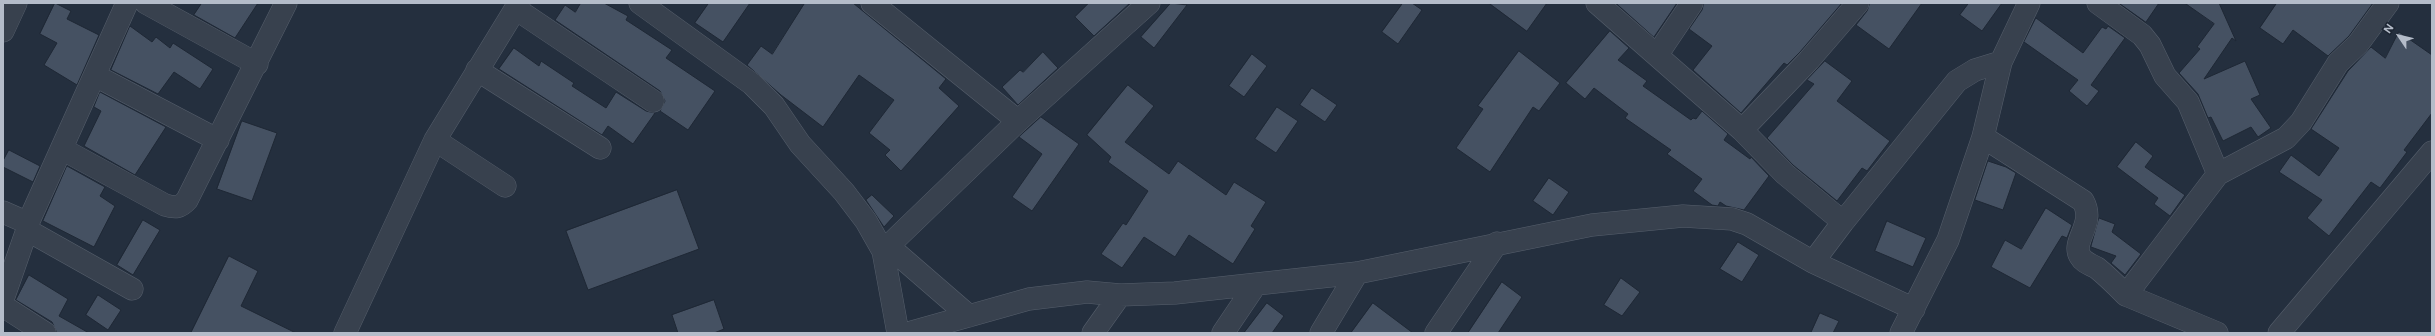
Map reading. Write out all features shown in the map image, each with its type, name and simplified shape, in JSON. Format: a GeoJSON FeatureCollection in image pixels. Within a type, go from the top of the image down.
{"type":"FeatureCollection","features":[{"type":"Feature","properties":{"kind":"street"},"geometry":{"type":"LineString","coordinates":[[3,31],[16,3]]}},
{"type":"Feature","properties":{"kind":"street"},"geometry":{"type":"LineString","coordinates":[[3,299],[28,226],[96,76],[127,3]]}},
{"type":"Feature","properties":{"kind":"street"},"geometry":{"type":"LineString","coordinates":[[146,3],[257,64]]}},
{"type":"Feature","properties":{"kind":"street"},"geometry":{"type":"LineString","coordinates":[[62,149],[174,208],[182,206],[187,200],[257,64],[286,3]]}},
{"type":"Feature","properties":{"kind":"street"},"geometry":{"type":"LineString","coordinates":[[640,3],[752,84],[774,106],[800,144],[844,192],[885,248],[969,316]]}},
{"type":"Feature","properties":{"kind":"street"},"geometry":{"type":"LineString","coordinates":[[872,3],[1018,121]]}},
{"type":"Feature","properties":{"kind":"street"},"geometry":{"type":"LineString","coordinates":[[885,248],[1018,121],[1149,3]]}},
{"type":"Feature","properties":{"kind":"street"},"geometry":{"type":"LineString","coordinates":[[1657,55],[1692,3]]}},
{"type":"Feature","properties":{"kind":"street"},"geometry":{"type":"LineString","coordinates":[[1742,130],[1809,60],[1858,3]]}},
{"type":"Feature","properties":{"kind":"street"},"geometry":{"type":"LineString","coordinates":[[1901,333],[1948,240],[1983,137],[2001,62],[2029,3]]}},
{"type":"Feature","properties":{"kind":"street"},"geometry":{"type":"LineString","coordinates":[[2098,3],[2142,35],[2150,44],[2165,76],[2188,102],[2218,174]]}},
{"type":"Feature","properties":{"kind":"street"},"geometry":{"type":"LineString","coordinates":[[2126,295],[2218,174],[2286,138],[2308,112],[2338,63],[2358,44],[2388,3]]}},
{"type":"Feature","properties":{"kind":"street"},"geometry":{"type":"LineString","coordinates":[[1605,5],[1657,55],[1742,130],[1785,174],[1843,222]]}},
{"type":"Feature","properties":{"kind":"street"},"geometry":{"type":"LineString","coordinates":[[345,333],[435,140],[517,6],[653,100]]}},
{"type":"Feature","properties":{"kind":"street"},"geometry":{"type":"LineString","coordinates":[[1813,262],[1843,222],[1957,81],[1975,70],[2001,62]]}},
{"type":"Feature","properties":{"kind":"street"},"geometry":{"type":"LineString","coordinates":[[477,70],[600,148]]}},
{"type":"Feature","properties":{"kind":"street"},"geometry":{"type":"LineString","coordinates":[[96,76],[218,140]]}},
{"type":"Feature","properties":{"kind":"street"},"geometry":{"type":"LineString","coordinates":[[1983,137],[2084,201],[2088,210],[2088,218],[2078,247],[2078,254],[2084,262],[2096,268],[2126,295],[2217,333]]}},
{"type":"Feature","properties":{"kind":"street"},"geometry":{"type":"LineString","coordinates":[[435,140],[505,186]]}},
{"type":"Feature","properties":{"kind":"street"},"geometry":{"type":"LineString","coordinates":[[2282,332],[2432,152]]}},
{"type":"Feature","properties":{"kind":"street"},"geometry":{"type":"LineString","coordinates":[[3,212],[132,289]]}},
{"type":"Feature","properties":{"kind":"street"},"geometry":{"type":"LineString","coordinates":[[908,333],[1029,299],[1057,294],[1087,292],[1120,295],[1176,293],[1357,274],[1592,224],[1683,216],[1717,217],[1732,219],[1747,224],[1813,262],[1914,309]]}},
{"type":"Feature","properties":{"kind":"street"},"geometry":{"type":"LineString","coordinates":[[1436,333],[1497,243]]}},
{"type":"Feature","properties":{"kind":"street"},"geometry":{"type":"LineString","coordinates":[[885,248],[898,333]]}},
{"type":"Feature","properties":{"kind":"street"},"geometry":{"type":"LineString","coordinates":[[1321,333],[1357,274]]}},
{"type":"Feature","properties":{"kind":"street"},"geometry":{"type":"LineString","coordinates":[[1223,333],[1256,284]]}},
{"type":"Feature","properties":{"kind":"street"},"geometry":{"type":"LineString","coordinates":[[1101,329],[1120,295]]}},
{"type":"Feature","properties":{"kind":"street"},"geometry":{"type":"LineString","coordinates":[[3,306],[45,333]]}},
{"type":"Feature","properties":{"kind":"building"},"geometry":{"type":"Polygon","coordinates":[[[55,3],[71,11],[67,19],[99,35],[77,85],[44,65],[57,43],[40,34],[55,3]]]}},
{"type":"Feature","properties":{"kind":"building"},"geometry":{"type":"Polygon","coordinates":[[[202,3],[258,3],[235,38],[194,15],[202,3]]]}},
{"type":"Feature","properties":{"kind":"building"},"geometry":{"type":"Polygon","coordinates":[[[581,3],[604,3],[628,16],[626,20],[672,50],[666,58],[715,91],[688,130],[660,111],[665,101],[660,91],[555,20],[565,5],[575,12],[581,3]]]}},
{"type":"Feature","properties":{"kind":"building"},"geometry":{"type":"Polygon","coordinates":[[[709,3],[750,3],[723,42],[695,23],[709,3]]]}},
{"type":"Feature","properties":{"kind":"building"},"geometry":{"type":"Polygon","coordinates":[[[805,3],[853,3],[946,79],[939,88],[959,106],[901,171],[885,155],[890,150],[869,133],[894,100],[859,75],[823,127],[781,95],[747,65],[761,46],[772,54],[805,3]]]}},
{"type":"Feature","properties":{"kind":"building"},"geometry":{"type":"Polygon","coordinates":[[[1089,3],[1130,3],[1094,36],[1075,17],[1089,3]]]}},
{"type":"Feature","properties":{"kind":"building"},"geometry":{"type":"Polygon","coordinates":[[[1171,3],[1187,5],[1154,48],[1141,37],[1171,3]]]}},
{"type":"Feature","properties":{"kind":"building"},"geometry":{"type":"Polygon","coordinates":[[[1403,3],[1412,3],[1422,10],[1398,44],[1382,32],[1403,3]]]}},
{"type":"Feature","properties":{"kind":"building"},"geometry":{"type":"Polygon","coordinates":[[[1489,3],[1547,3],[1527,31],[1489,3]]]}},
{"type":"Feature","properties":{"kind":"building"},"geometry":{"type":"Polygon","coordinates":[[[1616,3],[1677,3],[1654,37],[1616,3]]]}},
{"type":"Feature","properties":{"kind":"building"},"geometry":{"type":"Polygon","coordinates":[[[1704,3],[1842,3],[1800,52],[1787,65],[1784,63],[1741,113],[1693,70],[1712,46],[1689,29],[1702,10],[1704,3]]]}},
{"type":"Feature","properties":{"kind":"building"},"geometry":{"type":"Polygon","coordinates":[[[1870,3],[1922,3],[1889,49],[1856,25],[1867,11],[1870,3]]]}},
{"type":"Feature","properties":{"kind":"building"},"geometry":{"type":"Polygon","coordinates":[[[1969,3],[2002,3],[1982,31],[1960,15],[1969,3]]]}},
{"type":"Feature","properties":{"kind":"building"},"geometry":{"type":"Polygon","coordinates":[[[2119,3],[2159,3],[2146,22],[2119,3]]]}},
{"type":"Feature","properties":{"kind":"building"},"geometry":{"type":"Polygon","coordinates":[[[2185,3],[2219,3],[2236,41],[2232,38],[2204,79],[2245,61],[2260,95],[2251,99],[2271,128],[2258,137],[2251,127],[2223,141],[2211,117],[2208,118],[2198,94],[2179,73],[2200,49],[2197,47],[2214,24],[2185,3]]]}},
{"type":"Feature","properties":{"kind":"building"},"geometry":{"type":"Polygon","coordinates":[[[2277,3],[2373,3],[2349,36],[2328,56],[2293,30],[2283,44],[2260,28],[2277,3]]]}},
{"type":"Feature","properties":{"kind":"building"},"geometry":{"type":"Polygon","coordinates":[[[2036,18],[2083,53],[2102,27],[2106,29],[2108,26],[2125,38],[2091,85],[2099,91],[2087,106],[2069,91],[2078,80],[2024,42],[2036,18]]]}},
{"type":"Feature","properties":{"kind":"building"},"geometry":{"type":"Polygon","coordinates":[[[130,26],[152,42],[156,37],[170,48],[173,43],[213,69],[200,89],[174,72],[158,94],[111,70],[130,26]]]}},
{"type":"Feature","properties":{"kind":"building"},"geometry":{"type":"Polygon","coordinates":[[[1610,31],[1629,48],[1618,60],[1647,81],[1643,86],[1691,120],[1693,118],[1696,119],[1702,111],[1728,134],[1724,140],[1750,159],[1751,157],[1769,176],[1744,210],[1726,206],[1720,202],[1718,206],[1712,205],[1693,191],[1702,179],[1667,154],[1671,150],[1625,118],[1628,114],[1594,88],[1585,99],[1566,83],[1610,31]]]}},
{"type":"Feature","properties":{"kind":"building"},"geometry":{"type":"Polygon","coordinates":[[[2399,32],[2432,55],[2432,113],[2404,150],[2407,152],[2380,188],[2371,182],[2329,236],[2307,218],[2322,200],[2279,172],[2291,155],[2319,176],[2339,148],[2311,129],[2348,71],[2371,47],[2385,58],[2399,32]]]}},
{"type":"Feature","properties":{"kind":"building"},"geometry":{"type":"Polygon","coordinates":[[[514,48],[539,66],[541,61],[574,83],[572,86],[606,108],[616,92],[646,111],[655,113],[633,144],[608,126],[602,135],[499,69],[514,48]]]}},
{"type":"Feature","properties":{"kind":"building"},"geometry":{"type":"Polygon","coordinates":[[[1519,51],[1560,83],[1539,111],[1533,107],[1490,172],[1456,148],[1483,109],[1478,106],[1519,51]]]}},
{"type":"Feature","properties":{"kind":"building"},"geometry":{"type":"Polygon","coordinates":[[[1043,52],[1058,68],[1018,105],[1002,87],[1020,70],[1023,72],[1043,52]]]}},
{"type":"Feature","properties":{"kind":"building"},"geometry":{"type":"Polygon","coordinates":[[[1252,54],[1267,66],[1244,97],[1229,86],[1252,54]]]}},
{"type":"Feature","properties":{"kind":"building"},"geometry":{"type":"Polygon","coordinates":[[[1825,61],[1852,81],[1837,101],[1890,141],[1867,171],[1862,168],[1837,201],[1793,165],[1767,138],[1814,84],[1807,80],[1825,61]]]}},
{"type":"Feature","properties":{"kind":"building"},"geometry":{"type":"Polygon","coordinates":[[[1128,85],[1154,106],[1125,142],[1169,174],[1178,161],[1226,195],[1234,182],[1266,202],[1251,226],[1255,229],[1233,264],[1189,235],[1175,257],[1144,237],[1122,268],[1101,254],[1123,223],[1126,225],[1148,191],[1108,162],[1111,157],[1087,135],[1128,85]]]}},
{"type":"Feature","properties":{"kind":"building"},"geometry":{"type":"Polygon","coordinates":[[[1312,88],[1337,105],[1325,122],[1300,105],[1312,88]]]}},
{"type":"Feature","properties":{"kind":"building"},"geometry":{"type":"Polygon","coordinates":[[[100,92],[166,127],[135,175],[84,146],[101,111],[94,107],[100,92]]]}},
{"type":"Feature","properties":{"kind":"building"},"geometry":{"type":"Polygon","coordinates":[[[1277,107],[1298,121],[1276,153],[1255,139],[1277,107]]]}},
{"type":"Feature","properties":{"kind":"building"},"geometry":{"type":"Polygon","coordinates":[[[1041,117],[1079,144],[1032,211],[1012,197],[1042,154],[1019,137],[1041,117]]]}},
{"type":"Feature","properties":{"kind":"building"},"geometry":{"type":"Polygon","coordinates":[[[242,121],[277,133],[252,201],[217,189],[242,121]]]}},
{"type":"Feature","properties":{"kind":"building"},"geometry":{"type":"Polygon","coordinates":[[[2136,142],[2153,156],[2145,167],[2185,195],[2170,216],[2154,204],[2158,198],[2117,167],[2136,142]]]}},
{"type":"Feature","properties":{"kind":"building"},"geometry":{"type":"Polygon","coordinates":[[[9,150],[40,166],[33,182],[3,167],[3,161],[9,150]]]}},
{"type":"Feature","properties":{"kind":"building"},"geometry":{"type":"Polygon","coordinates":[[[1988,161],[2006,167],[2016,173],[2003,210],[1975,200],[1988,161]]]}},
{"type":"Feature","properties":{"kind":"building"},"geometry":{"type":"Polygon","coordinates":[[[67,166],[105,187],[100,196],[115,206],[94,247],[43,221],[67,166]]]}},
{"type":"Feature","properties":{"kind":"building"},"geometry":{"type":"Polygon","coordinates":[[[1549,178],[1569,192],[1553,215],[1533,201],[1549,178]]]}},
{"type":"Feature","properties":{"kind":"building"},"geometry":{"type":"Polygon","coordinates":[[[677,190],[699,249],[588,290],[566,231],[677,190]]]}},
{"type":"Feature","properties":{"kind":"building"},"geometry":{"type":"Polygon","coordinates":[[[872,195],[894,216],[884,227],[866,200],[872,195]]]}},
{"type":"Feature","properties":{"kind":"building"},"geometry":{"type":"Polygon","coordinates":[[[2046,208],[2072,225],[2067,238],[2062,236],[2030,288],[1991,267],[2005,240],[2021,249],[2046,208]]]}},
{"type":"Feature","properties":{"kind":"building"},"geometry":{"type":"Polygon","coordinates":[[[2099,218],[2115,224],[2112,232],[2141,254],[2125,275],[2111,263],[2116,256],[2091,247],[2099,218]]]}},
{"type":"Feature","properties":{"kind":"building"},"geometry":{"type":"Polygon","coordinates":[[[143,220],[160,230],[133,275],[117,265],[143,220]]]}},
{"type":"Feature","properties":{"kind":"building"},"geometry":{"type":"Polygon","coordinates":[[[1887,221],[1926,238],[1913,267],[1875,251],[1887,221]]]}},
{"type":"Feature","properties":{"kind":"building"},"geometry":{"type":"Polygon","coordinates":[[[1738,242],[1759,255],[1742,282],[1720,269],[1738,242]]]}},
{"type":"Feature","properties":{"kind":"building"},"geometry":{"type":"Polygon","coordinates":[[[229,256],[258,271],[241,306],[296,333],[191,333],[229,256]]]}},
{"type":"Feature","properties":{"kind":"building"},"geometry":{"type":"Polygon","coordinates":[[[29,275],[68,299],[59,316],[89,333],[57,333],[52,322],[16,300],[29,275]]]}},
{"type":"Feature","properties":{"kind":"building"},"geometry":{"type":"Polygon","coordinates":[[[1621,278],[1640,292],[1622,316],[1604,305],[1621,278]]]}},
{"type":"Feature","properties":{"kind":"building"},"geometry":{"type":"Polygon","coordinates":[[[1502,282],[1522,297],[1498,333],[1468,333],[1502,282]]]}},
{"type":"Feature","properties":{"kind":"building"},"geometry":{"type":"Polygon","coordinates":[[[98,295],[121,310],[108,330],[86,315],[98,295]]]}},
{"type":"Feature","properties":{"kind":"building"},"geometry":{"type":"Polygon","coordinates":[[[714,300],[724,329],[714,333],[678,333],[672,315],[714,300]]]}},
{"type":"Feature","properties":{"kind":"building"},"geometry":{"type":"Polygon","coordinates":[[[1267,303],[1284,316],[1272,333],[1244,333],[1267,303]]]}},
{"type":"Feature","properties":{"kind":"building"},"geometry":{"type":"Polygon","coordinates":[[[1373,303],[1413,333],[1351,333],[1373,303]]]}},
{"type":"Feature","properties":{"kind":"building"},"geometry":{"type":"Polygon","coordinates":[[[1820,313],[1839,321],[1833,333],[1811,333],[1820,313]]]}}]}
